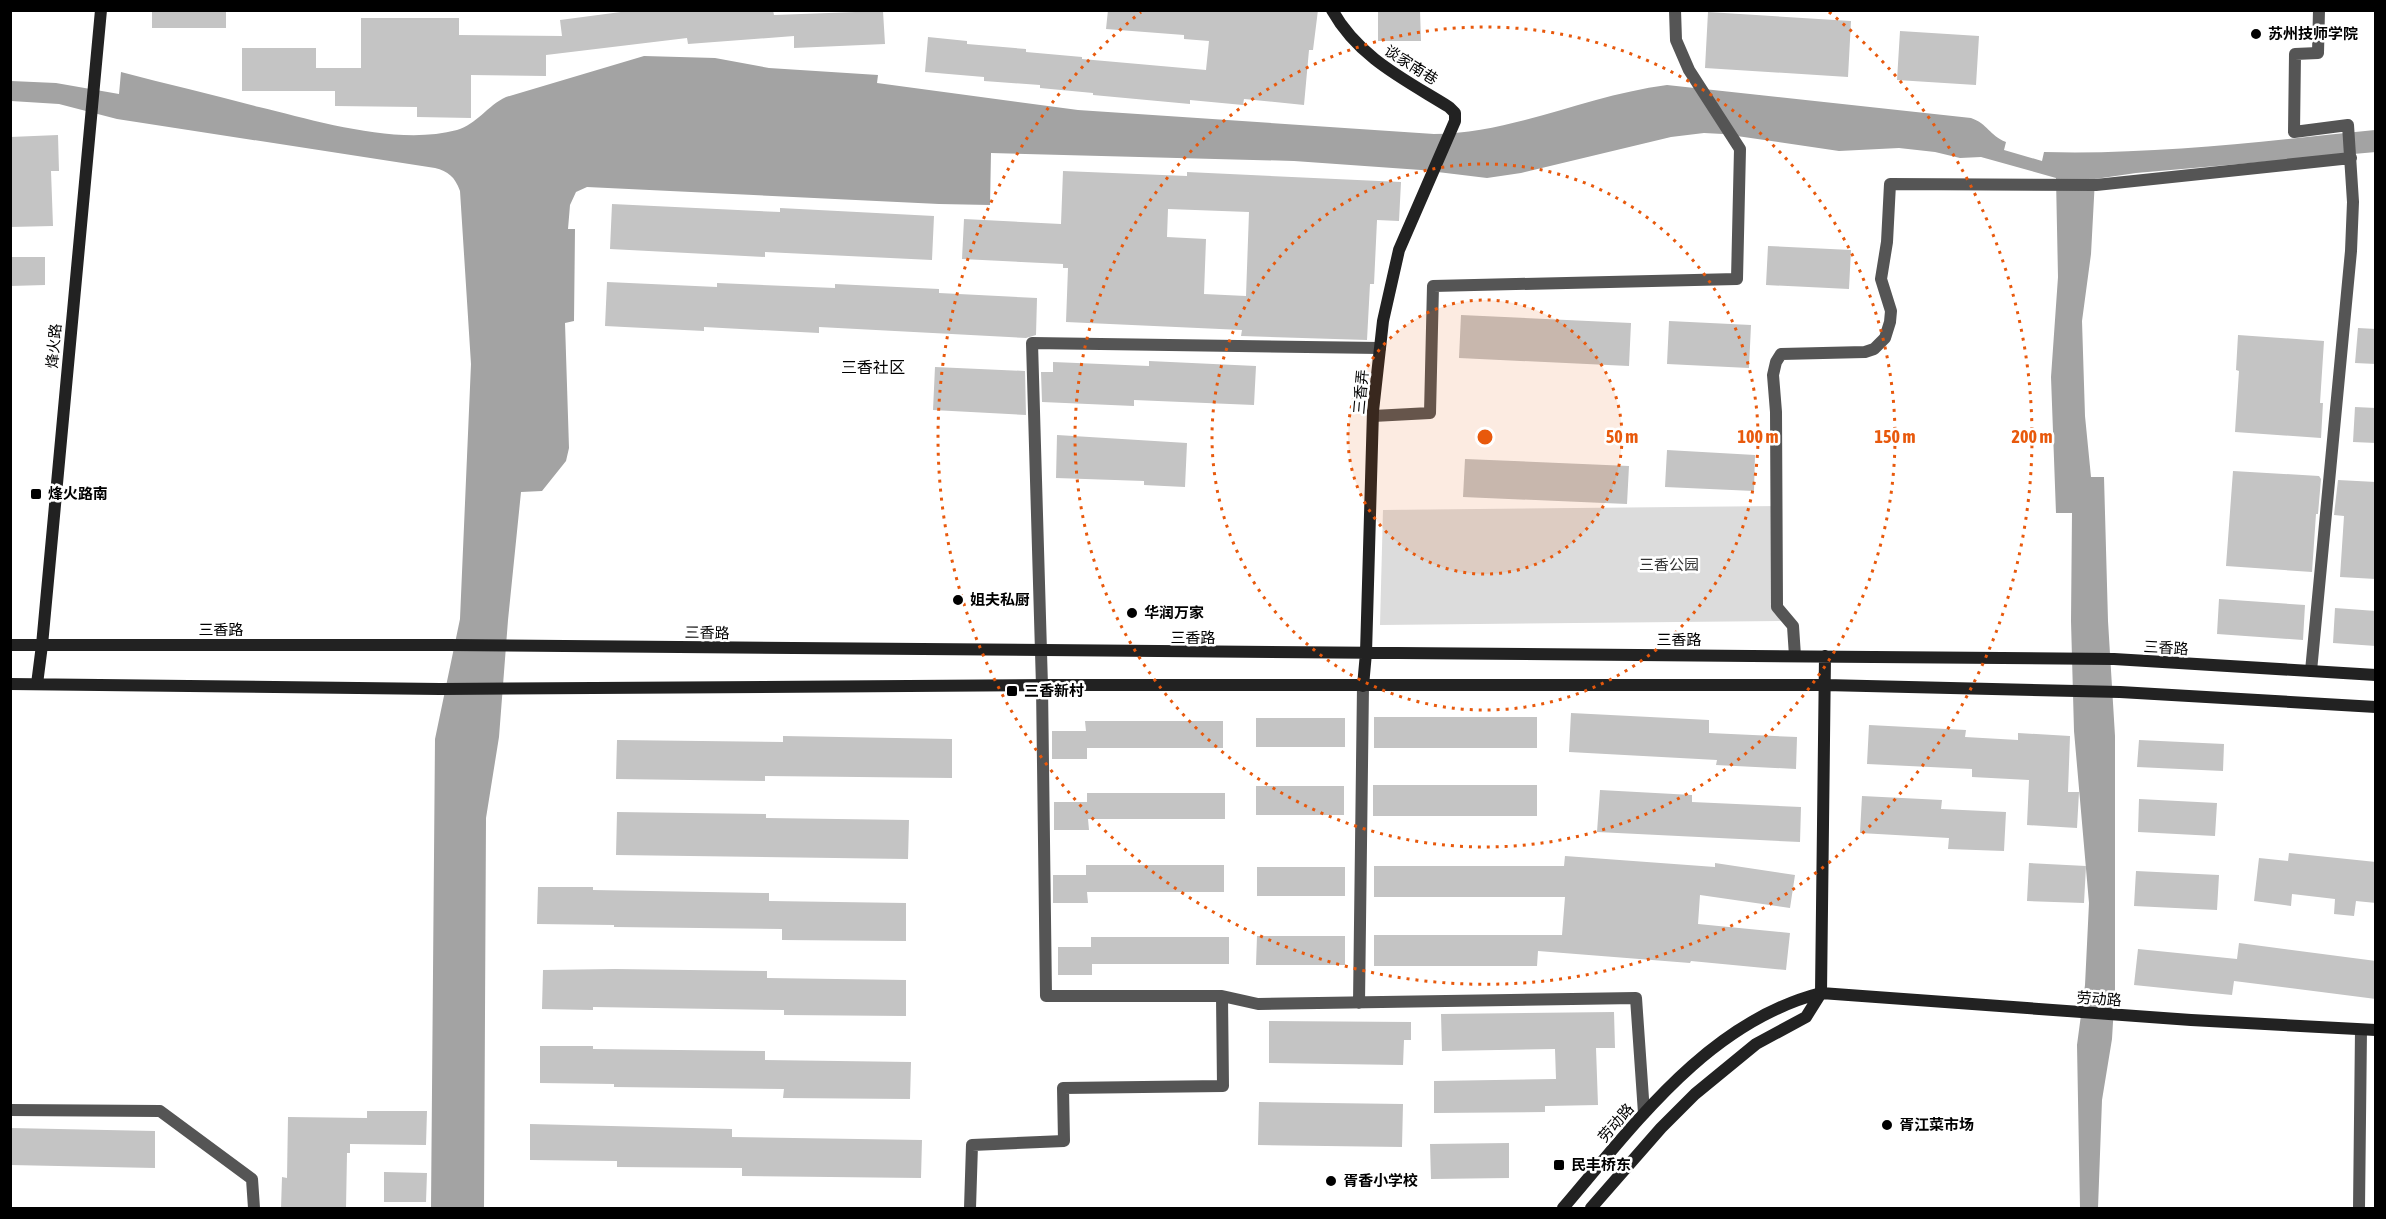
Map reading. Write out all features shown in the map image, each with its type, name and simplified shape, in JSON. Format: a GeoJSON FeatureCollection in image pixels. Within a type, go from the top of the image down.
{"type":"FeatureCollection","features":[{"type":"Feature","properties":{"kind":"main road","name":"烽火路"},"geometry":{"type":"LineString","coordinates":[[37,684],[101,10]]}},
{"type":"Feature","properties":{"kind":"main road","name":"谈家南巷"},"geometry":{"type":"LineString","coordinates":[[1332,10],[1344,30],[1376,62],[1449,107],[1455,117]]}},
{"type":"Feature","properties":{"kind":"main road","name":"三香弄"},"geometry":{"type":"LineString","coordinates":[[1363,686],[1373,416],[1383,321],[1399,250],[1455,117]]}},
{"type":"Feature","properties":{"kind":"main road","name":"三香路"},"geometry":{"type":"LineString","coordinates":[[10,645],[449,645],[2114,659],[2376,675]]}},
{"type":"Feature","properties":{"kind":"main road"},"geometry":{"type":"LineString","coordinates":[[1591,1209],[1661,1128],[1695,1094],[1756,1044],[1806,1017],[1821,993],[1825,656]]}},
{"type":"Feature","properties":{"kind":"main road"},"geometry":{"type":"LineString","coordinates":[[10,684],[440,689],[1825,685],[2120,692],[2376,707]]}},
{"type":"Feature","properties":{"kind":"main road","name":"劳动路"},"geometry":{"type":"LineString","coordinates":[[1563,1209],[1644,1113],[1696,1064],[1745,1025],[1772,1010],[1821,993],[2116,1015],[2376,1030]]}},
{"type":"Feature","properties":{"kind":"street"},"geometry":{"type":"LineString","coordinates":[[1373,416],[1430,413],[1433,286],[1737,279],[1740,149],[1689,70],[1676,40],[1675,10]]}},
{"type":"Feature","properties":{"kind":"street"},"geometry":{"type":"LineString","coordinates":[[2311,671],[2351,252],[2353,202],[2348,125],[2294,132],[2295,54],[2318,53],[2319,10]]}},
{"type":"Feature","properties":{"kind":"street"},"geometry":{"type":"LineString","coordinates":[[1795,656],[1793,626],[1777,607],[1776,412],[1773,375],[1776,362],[1781,354],[1865,352],[1874,349],[1885,338],[1891,311],[1881,279],[1887,242],[1890,184],[2097,185],[2351,157]]}},
{"type":"Feature","properties":{"kind":"street"},"geometry":{"type":"LineString","coordinates":[[1380,348],[1032,343],[1042,686],[1046,996],[1222,996],[1258,1004],[1636,998],[1644,1113]]}},
{"type":"Feature","properties":{"kind":"street"},"geometry":{"type":"LineString","coordinates":[[1359,1003],[1363,686]]}},
{"type":"Feature","properties":{"kind":"street"},"geometry":{"type":"LineString","coordinates":[[970,1209],[972,1145],[1064,1141],[1063,1088],[1223,1086],[1222,996]]}},
{"type":"Feature","properties":{"kind":"street"},"geometry":{"type":"LineString","coordinates":[[2359,1209],[2361,1030]]}},
{"type":"Feature","properties":{"kind":"street"},"geometry":{"type":"LineString","coordinates":[[10,1110],[160,1111],[252,1179],[254,1209]]}},
{"type":"Feature","properties":{"kind":"green space","name":"三香公园"},"geometry":{"type":"Polygon","coordinates":[[[1780,506],[1783,621],[1380,625],[1383,510],[1780,506]]]}},
{"type":"Feature","properties":{"kind":"shaded area"},"geometry":{"type":"Polygon","coordinates":[[[644,56],[715,58],[769,68],[878,75],[877,83],[1078,110],[1434,134],[1464,132],[1522,121],[1609,97],[1667,85],[1971,118],[2006,142],[2004,150],[2042,161],[2044,152],[2168,149],[2375,130],[2376,152],[2136,173],[2095,179],[2091,254],[2082,321],[2085,416],[2091,477],[2104,477],[2108,621],[2115,736],[2115,989],[2112,1039],[2102,1100],[2098,1208],[2080,1208],[2077,1045],[2085,985],[2089,903],[2074,731],[2071,621],[2072,513],[2056,513],[2051,377],[2058,277],[2056,178],[1981,157],[1960,158],[1935,152],[1899,148],[1839,151],[1704,133],[1671,137],[1521,173],[1487,178],[1421,170],[1294,161],[991,153],[990,205],[587,187],[576,192],[570,205],[568,229],[575,229],[574,321],[565,323],[569,448],[566,461],[542,491],[521,492],[499,737],[486,818],[484,1208],[431,1208],[435,739],[460,619],[471,364],[460,191],[451,175],[435,168],[117,119],[59,104],[11,101],[11,81],[56,83],[119,94],[121,72],[332,125],[409,135],[457,130],[506,97],[644,56]]]}},
{"type":"Feature","properties":{"kind":"building"},"geometry":{"type":"Polygon","coordinates":[[[152,10],[226,10],[226,28],[152,28],[152,10]]]}},
{"type":"Feature","properties":{"kind":"building"},"geometry":{"type":"Polygon","coordinates":[[[636,10],[773,10],[774,15],[883,11],[885,44],[794,48],[794,36],[688,44],[687,38],[546,55],[546,76],[471,75],[471,118],[417,117],[417,107],[335,106],[335,91],[242,91],[242,48],[316,48],[316,68],[361,68],[361,18],[459,18],[459,35],[562,36],[560,20],[636,10]]]}},
{"type":"Feature","properties":{"kind":"building"},"geometry":{"type":"Polygon","coordinates":[[[1108,10],[1318,10],[1313,50],[1309,50],[1304,105],[1244,99],[1243,105],[1190,100],[1190,104],[1093,95],[1093,93],[1040,88],[1040,85],[984,81],[984,77],[925,72],[928,37],[967,41],[967,44],[1026,49],[1026,52],[1082,57],[1082,59],[1206,70],[1209,41],[1184,39],[1184,35],[1106,29],[1108,10]]]}},
{"type":"Feature","properties":{"kind":"building"},"geometry":{"type":"Polygon","coordinates":[[[1378,10],[1420,10],[1421,41],[1378,41],[1378,10]]]}},
{"type":"Feature","properties":{"kind":"building"},"geometry":{"type":"Polygon","coordinates":[[[1708,12],[1851,21],[1848,77],[1705,68],[1708,12]]]}},
{"type":"Feature","properties":{"kind":"building"},"geometry":{"type":"Polygon","coordinates":[[[1900,31],[1979,36],[1976,85],[1897,80],[1900,31]]]}},
{"type":"Feature","properties":{"kind":"building"},"geometry":{"type":"Polygon","coordinates":[[[58,135],[59,171],[51,171],[53,226],[10,227],[10,137],[58,135]]]}},
{"type":"Feature","properties":{"kind":"building"},"geometry":{"type":"Polygon","coordinates":[[[1063,171],[1187,176],[1187,172],[1401,182],[1399,221],[1377,220],[1374,284],[1370,284],[1367,340],[1241,336],[1242,330],[1066,322],[1068,268],[1063,268],[1063,264],[962,259],[964,219],[1061,224],[1063,171]],[[1168,209],[1167,237],[1206,239],[1204,294],[1246,296],[1249,212],[1168,209]]]}},
{"type":"Feature","properties":{"kind":"building"},"geometry":{"type":"Polygon","coordinates":[[[612,204],[780,212],[780,208],[934,216],[932,260],[765,252],[765,257],[610,249],[612,204]]]}},
{"type":"Feature","properties":{"kind":"building"},"geometry":{"type":"Polygon","coordinates":[[[1768,246],[1851,250],[1849,289],[1766,285],[1768,246]]]}},
{"type":"Feature","properties":{"kind":"building"},"geometry":{"type":"Polygon","coordinates":[[[10,257],[45,257],[45,285],[10,286],[10,257]]]}},
{"type":"Feature","properties":{"kind":"building"},"geometry":{"type":"Polygon","coordinates":[[[607,282],[717,287],[717,283],[835,288],[835,284],[939,289],[939,293],[1037,298],[1036,335],[1026,338],[819,327],[819,333],[704,327],[704,331],[605,326],[607,282]]]}},
{"type":"Feature","properties":{"kind":"building"},"geometry":{"type":"Polygon","coordinates":[[[1461,315],[1631,323],[1629,366],[1459,358],[1461,315]]]}},
{"type":"Feature","properties":{"kind":"building"},"geometry":{"type":"Polygon","coordinates":[[[1669,321],[1751,325],[1749,368],[1667,364],[1669,321]]]}},
{"type":"Feature","properties":{"kind":"building"},"geometry":{"type":"Polygon","coordinates":[[[2358,328],[2376,329],[2376,364],[2355,363],[2358,328]]]}},
{"type":"Feature","properties":{"kind":"building"},"geometry":{"type":"Polygon","coordinates":[[[2238,335],[2324,341],[2320,403],[2323,403],[2321,438],[2235,432],[2239,371],[2236,370],[2238,335]]]}},
{"type":"Feature","properties":{"kind":"building"},"geometry":{"type":"Polygon","coordinates":[[[1149,361],[1256,366],[1254,405],[1134,400],[1134,406],[1042,402],[1041,372],[1053,372],[1053,362],[1149,366],[1149,361]]]}},
{"type":"Feature","properties":{"kind":"building"},"geometry":{"type":"Polygon","coordinates":[[[935,367],[1025,371],[1026,415],[933,410],[935,367]]]}},
{"type":"Feature","properties":{"kind":"building"},"geometry":{"type":"Polygon","coordinates":[[[2355,407],[2376,408],[2376,443],[2353,442],[2355,407]]]}},
{"type":"Feature","properties":{"kind":"building"},"geometry":{"type":"Polygon","coordinates":[[[1057,435],[1187,443],[1185,487],[1144,485],[1144,481],[1056,478],[1057,435]]]}},
{"type":"Feature","properties":{"kind":"building"},"geometry":{"type":"Polygon","coordinates":[[[1667,450],[1755,455],[1754,491],[1665,487],[1667,450]]]}},
{"type":"Feature","properties":{"kind":"building"},"geometry":{"type":"Polygon","coordinates":[[[1465,459],[1629,466],[1627,504],[1463,497],[1465,459]]]}},
{"type":"Feature","properties":{"kind":"building"},"geometry":{"type":"Polygon","coordinates":[[[2233,471],[2319,476],[2321,479],[2312,572],[2226,566],[2233,471]]]}},
{"type":"Feature","properties":{"kind":"building"},"geometry":{"type":"Polygon","coordinates":[[[2338,480],[2376,482],[2376,579],[2340,577],[2344,516],[2334,515],[2338,480]]]}},
{"type":"Feature","properties":{"kind":"building"},"geometry":{"type":"Polygon","coordinates":[[[2219,599],[2305,605],[2303,640],[2217,634],[2219,599]]]}},
{"type":"Feature","properties":{"kind":"building"},"geometry":{"type":"Polygon","coordinates":[[[2335,608],[2376,611],[2376,646],[2333,643],[2335,608]]]}},
{"type":"Feature","properties":{"kind":"building"},"geometry":{"type":"Polygon","coordinates":[[[1571,713],[1709,720],[1709,733],[1797,737],[1796,769],[1716,765],[1717,760],[1569,752],[1571,713]]]}},
{"type":"Feature","properties":{"kind":"building"},"geometry":{"type":"Polygon","coordinates":[[[1374,717],[1537,717],[1537,748],[1374,748],[1374,717]]]}},
{"type":"Feature","properties":{"kind":"building"},"geometry":{"type":"Polygon","coordinates":[[[1256,718],[1345,718],[1345,747],[1256,747],[1256,718]]]}},
{"type":"Feature","properties":{"kind":"building"},"geometry":{"type":"Polygon","coordinates":[[[1085,721],[1223,721],[1223,748],[1087,748],[1087,759],[1052,759],[1052,731],[1086,731],[1085,721]]]}},
{"type":"Feature","properties":{"kind":"building"},"geometry":{"type":"Polygon","coordinates":[[[1869,725],[1966,730],[1965,737],[2018,740],[2018,733],[2070,736],[2068,792],[2079,792],[2077,828],[2027,825],[2029,780],[1972,777],[1972,769],[1867,764],[1869,725]]]}},
{"type":"Feature","properties":{"kind":"building"},"geometry":{"type":"Polygon","coordinates":[[[783,736],[952,739],[952,778],[765,776],[765,781],[616,779],[617,740],[783,742],[783,736]]]}},
{"type":"Feature","properties":{"kind":"building"},"geometry":{"type":"Polygon","coordinates":[[[2139,740],[2224,744],[2223,771],[2137,767],[2139,740]]]}},
{"type":"Feature","properties":{"kind":"building"},"geometry":{"type":"Polygon","coordinates":[[[1373,785],[1537,785],[1537,816],[1373,816],[1373,785]]]}},
{"type":"Feature","properties":{"kind":"building"},"geometry":{"type":"Polygon","coordinates":[[[1256,786],[1344,786],[1344,815],[1256,815],[1256,786]]]}},
{"type":"Feature","properties":{"kind":"building"},"geometry":{"type":"Polygon","coordinates":[[[1600,790],[1692,795],[1692,802],[1801,807],[1800,842],[1597,832],[1600,790]]]}},
{"type":"Feature","properties":{"kind":"building"},"geometry":{"type":"Polygon","coordinates":[[[1087,793],[1225,793],[1225,819],[1088,819],[1089,830],[1054,830],[1054,802],[1087,802],[1087,793]]]}},
{"type":"Feature","properties":{"kind":"building"},"geometry":{"type":"Polygon","coordinates":[[[1862,796],[1942,800],[1941,809],[2006,812],[2004,851],[1948,849],[1949,838],[1860,833],[1862,796]]]}},
{"type":"Feature","properties":{"kind":"building"},"geometry":{"type":"Polygon","coordinates":[[[2139,799],[2217,803],[2215,836],[2138,832],[2139,799]]]}},
{"type":"Feature","properties":{"kind":"building"},"geometry":{"type":"Polygon","coordinates":[[[617,812],[766,814],[766,818],[909,820],[908,859],[616,855],[617,812]]]}},
{"type":"Feature","properties":{"kind":"building"},"geometry":{"type":"Polygon","coordinates":[[[2289,853],[2376,862],[2376,903],[2356,901],[2354,916],[2334,914],[2335,899],[2292,894],[2291,906],[2254,901],[2259,858],[2288,861],[2289,853]]]}},
{"type":"Feature","properties":{"kind":"building"},"geometry":{"type":"Polygon","coordinates":[[[1565,856],[1715,867],[1715,863],[1795,875],[1790,908],[1700,895],[1698,924],[1790,933],[1786,970],[1538,951],[1537,966],[1374,966],[1374,935],[1562,935],[1565,897],[1374,897],[1374,866],[1564,866],[1565,856]]]}},
{"type":"Feature","properties":{"kind":"building"},"geometry":{"type":"Polygon","coordinates":[[[2029,863],[2086,866],[2084,903],[2027,901],[2029,863]]]}},
{"type":"Feature","properties":{"kind":"building"},"geometry":{"type":"Polygon","coordinates":[[[1086,865],[1224,865],[1224,892],[1087,892],[1088,903],[1053,903],[1053,875],[1086,875],[1086,865]]]}},
{"type":"Feature","properties":{"kind":"building"},"geometry":{"type":"Polygon","coordinates":[[[1257,867],[1345,867],[1345,896],[1257,896],[1257,867]]]}},
{"type":"Feature","properties":{"kind":"building"},"geometry":{"type":"Polygon","coordinates":[[[2136,871],[2219,875],[2217,910],[2134,906],[2136,871]]]}},
{"type":"Feature","properties":{"kind":"building"},"geometry":{"type":"Polygon","coordinates":[[[538,887],[769,893],[769,901],[906,903],[906,941],[782,940],[782,929],[537,924],[538,887]]]}},
{"type":"Feature","properties":{"kind":"building"},"geometry":{"type":"Polygon","coordinates":[[[1257,936],[1345,936],[1345,965],[1256,965],[1257,936]]]}},
{"type":"Feature","properties":{"kind":"building"},"geometry":{"type":"Polygon","coordinates":[[[1091,937],[1229,937],[1229,964],[1092,964],[1092,975],[1058,975],[1058,947],[1091,947],[1091,937]]]}},
{"type":"Feature","properties":{"kind":"building"},"geometry":{"type":"Polygon","coordinates":[[[2239,943],[2376,961],[2376,999],[2234,981],[2232,995],[2134,985],[2138,949],[2237,959],[2239,943]]]}},
{"type":"Feature","properties":{"kind":"building"},"geometry":{"type":"Polygon","coordinates":[[[543,970],[767,971],[767,978],[906,980],[906,1016],[784,1015],[784,1010],[593,1007],[593,1010],[542,1009],[543,970]]]}},
{"type":"Feature","properties":{"kind":"building"},"geometry":{"type":"Polygon","coordinates":[[[1614,1012],[1615,1048],[1596,1048],[1598,1105],[1545,1106],[1545,1112],[1434,1113],[1434,1081],[1556,1079],[1555,1049],[1442,1051],[1441,1014],[1614,1012]]]}},
{"type":"Feature","properties":{"kind":"building"},"geometry":{"type":"Polygon","coordinates":[[[1269,1021],[1411,1022],[1411,1040],[1404,1040],[1403,1065],[1269,1063],[1269,1021]]]}},
{"type":"Feature","properties":{"kind":"building"},"geometry":{"type":"Polygon","coordinates":[[[540,1046],[593,1046],[593,1049],[765,1051],[765,1060],[911,1062],[910,1099],[783,1098],[784,1089],[614,1087],[614,1084],[540,1083],[540,1046]]]}},
{"type":"Feature","properties":{"kind":"building"},"geometry":{"type":"Polygon","coordinates":[[[1259,1102],[1403,1104],[1402,1147],[1258,1145],[1259,1102]]]}},
{"type":"Feature","properties":{"kind":"building"},"geometry":{"type":"Polygon","coordinates":[[[367,1111],[427,1111],[426,1145],[350,1144],[350,1153],[347,1153],[346,1209],[281,1209],[282,1177],[287,1178],[288,1117],[367,1118],[367,1111]]]}},
{"type":"Feature","properties":{"kind":"building"},"geometry":{"type":"Polygon","coordinates":[[[530,1124],[732,1129],[732,1137],[922,1140],[921,1178],[742,1176],[742,1168],[617,1167],[617,1161],[530,1160],[530,1124]]]}},
{"type":"Feature","properties":{"kind":"building"},"geometry":{"type":"Polygon","coordinates":[[[10,1128],[155,1131],[155,1168],[10,1165],[10,1128]]]}},
{"type":"Feature","properties":{"kind":"building"},"geometry":{"type":"Polygon","coordinates":[[[1509,1143],[1509,1178],[1431,1179],[1430,1144],[1509,1143]]]}},
{"type":"Feature","properties":{"kind":"building"},"geometry":{"type":"Polygon","coordinates":[[[384,1172],[427,1173],[426,1202],[384,1202],[384,1172]]]}},
{"type":"Feature","properties":{"kind":"place","name":"苏州技师学院"},"geometry":{"type":"Point","coordinates":[2256,34]}},
{"type":"Feature","properties":{"kind":"place","name":"烽火路南"},"geometry":{"type":"Point","coordinates":[36,494]}},
{"type":"Feature","properties":{"kind":"place","name":"姐夫私厨"},"geometry":{"type":"Point","coordinates":[958,600]}},
{"type":"Feature","properties":{"kind":"place","name":"华润万家"},"geometry":{"type":"Point","coordinates":[1132,613]}},
{"type":"Feature","properties":{"kind":"place","name":"三香新村"},"geometry":{"type":"Point","coordinates":[1012,691]}},
{"type":"Feature","properties":{"kind":"place","name":"胥江菜市场"},"geometry":{"type":"Point","coordinates":[1887,1125]}},
{"type":"Feature","properties":{"kind":"place","name":"民丰桥东"},"geometry":{"type":"Point","coordinates":[1559,1165]}},
{"type":"Feature","properties":{"kind":"place","name":"胥香小学校"},"geometry":{"type":"Point","coordinates":[1331,1181]}},
{"type":"Feature","properties":{"kind":"district","name":"三香社区"},"geometry":{"type":"Point","coordinates":[873,367]}}]}
